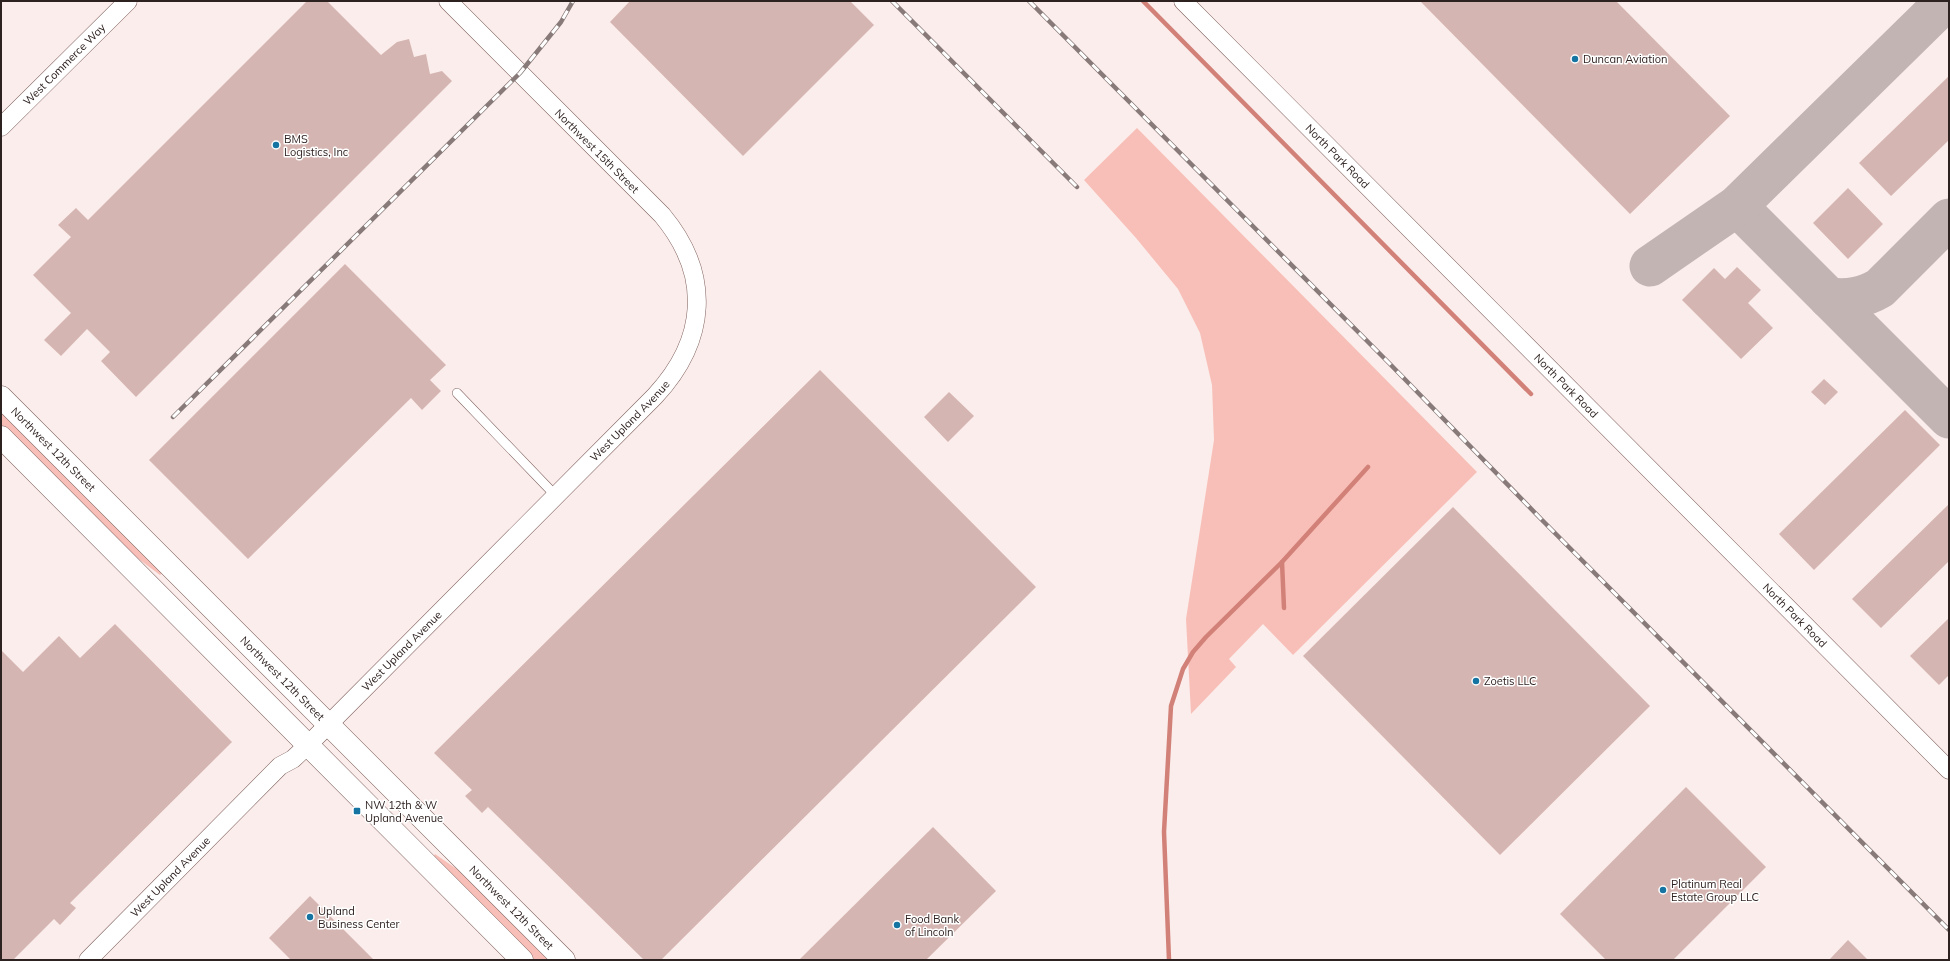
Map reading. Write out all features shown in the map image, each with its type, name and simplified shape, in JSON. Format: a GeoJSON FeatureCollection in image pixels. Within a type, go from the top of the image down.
{"type":"FeatureCollection","features":[{"type":"Feature","properties":{"kind":"main road","name":"Northwest 12th Street"},"geometry":{"type":"LineString","coordinates":[[1,397],[564,960]]}},
{"type":"Feature","properties":{"kind":"main road"},"geometry":{"type":"LineString","coordinates":[[1,437],[309,744],[522,960]]}},
{"type":"Feature","properties":{"kind":"street","name":"West Commerce Way"},"geometry":{"type":"LineString","coordinates":[[1,127],[128,1]]}},
{"type":"Feature","properties":{"kind":"street","name":"Northwest 15th Street"},"geometry":{"type":"LineString","coordinates":[[448,1],[671,226],[684,247],[692,268],[696,291],[695,326]]}},
{"type":"Feature","properties":{"kind":"street","name":"North Park Road"},"geometry":{"type":"LineString","coordinates":[[1182,1],[1949,770]]}},
{"type":"Feature","properties":{"kind":"street","name":"West Upland Avenue"},"geometry":{"type":"LineString","coordinates":[[88,960],[280,766],[293,759],[309,744],[666,384],[685,355],[695,326]]}},
{"type":"Feature","properties":{"kind":"lane"},"geometry":{"type":"LineString","coordinates":[[457,393],[556,496]]}},
{"type":"Feature","properties":{"kind":"shaded area"},"geometry":{"type":"Polygon","coordinates":[[[1137,128],[1477,472],[1293,655],[1263,624],[1229,659],[1236,667],[1191,714],[1186,619],[1214,440],[1212,385],[1200,333],[1178,289],[1136,238],[1084,180],[1137,128]]]}},
{"type":"Feature","properties":{"kind":"shaded area"},"geometry":{"type":"Polygon","coordinates":[[[1,412],[162,573],[160,575],[124,548],[1,427],[1,412]]]}},
{"type":"Feature","properties":{"kind":"shaded area"},"geometry":{"type":"Polygon","coordinates":[[[435,854],[464,874],[551,960],[535,960],[433,858],[435,854]]]}},
{"type":"Feature","properties":{"kind":"building","name":"BMS Logistics, Inc"},"geometry":{"type":"Polygon","coordinates":[[[307,1],[327,1],[381,55],[397,42],[409,39],[414,57],[426,54],[430,74],[442,71],[452,81],[136,397],[101,361],[110,352],[87,329],[61,356],[44,340],[71,313],[33,275],[71,237],[58,225],[76,208],[88,220],[307,1]]]}},
{"type":"Feature","properties":{"kind":"building"},"geometry":{"type":"Polygon","coordinates":[[[630,1],[850,1],[874,25],[743,156],[610,22],[630,1]]]}},
{"type":"Feature","properties":{"kind":"building","name":"Duncan Aviation"},"geometry":{"type":"Polygon","coordinates":[[[1420,1],[1616,1],[1730,116],[1630,214],[1420,1]]]}},
{"type":"Feature","properties":{"kind":"building"},"geometry":{"type":"Polygon","coordinates":[[[1949,76],[1949,140],[1891,196],[1859,163],[1949,76]]]}},
{"type":"Feature","properties":{"kind":"building"},"geometry":{"type":"Polygon","coordinates":[[[1848,188],[1883,224],[1848,259],[1813,223],[1848,188]]]}},
{"type":"Feature","properties":{"kind":"building"},"geometry":{"type":"Polygon","coordinates":[[[345,264],[446,365],[430,380],[441,391],[422,410],[411,398],[248,559],[149,460],[345,264]]]}},
{"type":"Feature","properties":{"kind":"building"},"geometry":{"type":"Polygon","coordinates":[[[1737,267],[1761,290],[1748,303],[1773,328],[1741,359],[1682,300],[1714,268],[1725,279],[1737,267]]]}},
{"type":"Feature","properties":{"kind":"building"},"geometry":{"type":"Polygon","coordinates":[[[820,370],[1036,587],[661,960],[644,960],[488,807],[482,813],[465,796],[472,790],[434,753],[820,370]]]}},
{"type":"Feature","properties":{"kind":"building"},"geometry":{"type":"Polygon","coordinates":[[[1824,379],[1838,392],[1825,405],[1811,392],[1824,379]]]}},
{"type":"Feature","properties":{"kind":"building"},"geometry":{"type":"Polygon","coordinates":[[[949,392],[974,416],[948,442],[924,417],[949,392]]]}},
{"type":"Feature","properties":{"kind":"building"},"geometry":{"type":"Polygon","coordinates":[[[1905,410],[1940,445],[1814,570],[1779,534],[1905,410]]]}},
{"type":"Feature","properties":{"kind":"building"},"geometry":{"type":"Polygon","coordinates":[[[1949,504],[1949,561],[1881,628],[1852,599],[1949,504]]]}},
{"type":"Feature","properties":{"kind":"building","name":"Zoetis LLC"},"geometry":{"type":"Polygon","coordinates":[[[1453,507],[1650,706],[1500,855],[1303,656],[1453,507]]]}},
{"type":"Feature","properties":{"kind":"building"},"geometry":{"type":"Polygon","coordinates":[[[1949,618],[1949,675],[1939,685],[1910,656],[1949,618]]]}},
{"type":"Feature","properties":{"kind":"building"},"geometry":{"type":"Polygon","coordinates":[[[115,624],[232,742],[70,903],[76,908],[60,925],[54,919],[13,960],[1,960],[1,650],[23,672],[59,636],[80,658],[115,624]]]}},
{"type":"Feature","properties":{"kind":"building","name":"Platinum Real Estate Group LLC"},"geometry":{"type":"Polygon","coordinates":[[[1686,787],[1766,867],[1673,960],[1606,960],[1560,914],[1686,787]]]}},
{"type":"Feature","properties":{"kind":"building","name":"Food Bank of Lincoln"},"geometry":{"type":"Polygon","coordinates":[[[933,827],[996,891],[926,960],[799,960],[933,827]]]}},
{"type":"Feature","properties":{"kind":"building","name":"Upland Business Center"},"geometry":{"type":"Polygon","coordinates":[[[310,896],[374,960],[291,960],[269,938],[310,896]]]}},
{"type":"Feature","properties":{"kind":"building"},"geometry":{"type":"Polygon","coordinates":[[[1848,940],[1868,960],[1829,960],[1848,940]]]}},
{"type":"Feature","properties":{"kind":"waterway"},"geometry":{"type":"LineString","coordinates":[[1143,1],[1531,394]]}},
{"type":"Feature","properties":{"kind":"waterway"},"geometry":{"type":"LineString","coordinates":[[1169,960],[1164,832],[1171,706],[1183,669],[1193,652],[1206,637],[1282,562],[1368,467]]}},
{"type":"Feature","properties":{"kind":"waterway"},"geometry":{"type":"LineString","coordinates":[[1282,562],[1284,608]]}},
{"type":"Feature","properties":{"kind":"taxiway"},"geometry":{"type":"LineString","coordinates":[[1650,266],[1737,206],[1946,1]]}},
{"type":"Feature","properties":{"kind":"taxiway"},"geometry":{"type":"LineString","coordinates":[[1737,206],[1949,418]]}},
{"type":"Feature","properties":{"kind":"taxiway"},"geometry":{"type":"LineString","coordinates":[[1829,298],[1855,298],[1880,288],[1949,219]]}},
{"type":"Feature","properties":{"kind":"railway"},"geometry":{"type":"LineString","coordinates":[[173,417],[520,73],[561,22],[573,1]]}},
{"type":"Feature","properties":{"kind":"railway"},"geometry":{"type":"LineString","coordinates":[[892,1],[1077,187]]}},
{"type":"Feature","properties":{"kind":"railway"},"geometry":{"type":"LineString","coordinates":[[1029,1],[1949,930]]}},
{"type":"Feature","properties":{"kind":"place","name":"Duncan Aviation"},"geometry":{"type":"Point","coordinates":[1575,59]}},
{"type":"Feature","properties":{"kind":"place","name":"BMS Logistics, Inc"},"geometry":{"type":"Point","coordinates":[276,145]}},
{"type":"Feature","properties":{"kind":"place","name":"Zoetis LLC"},"geometry":{"type":"Point","coordinates":[1476,681]}},
{"type":"Feature","properties":{"kind":"place","name":"NW 12th & W Upland Avenue"},"geometry":{"type":"Point","coordinates":[357,811]}},
{"type":"Feature","properties":{"kind":"place","name":"Platinum Real Estate Group LLC"},"geometry":{"type":"Point","coordinates":[1663,890]}},
{"type":"Feature","properties":{"kind":"place","name":"Upland Business Center"},"geometry":{"type":"Point","coordinates":[310,917]}},
{"type":"Feature","properties":{"kind":"place","name":"Food Bank of Lincoln"},"geometry":{"type":"Point","coordinates":[897,925]}}]}
